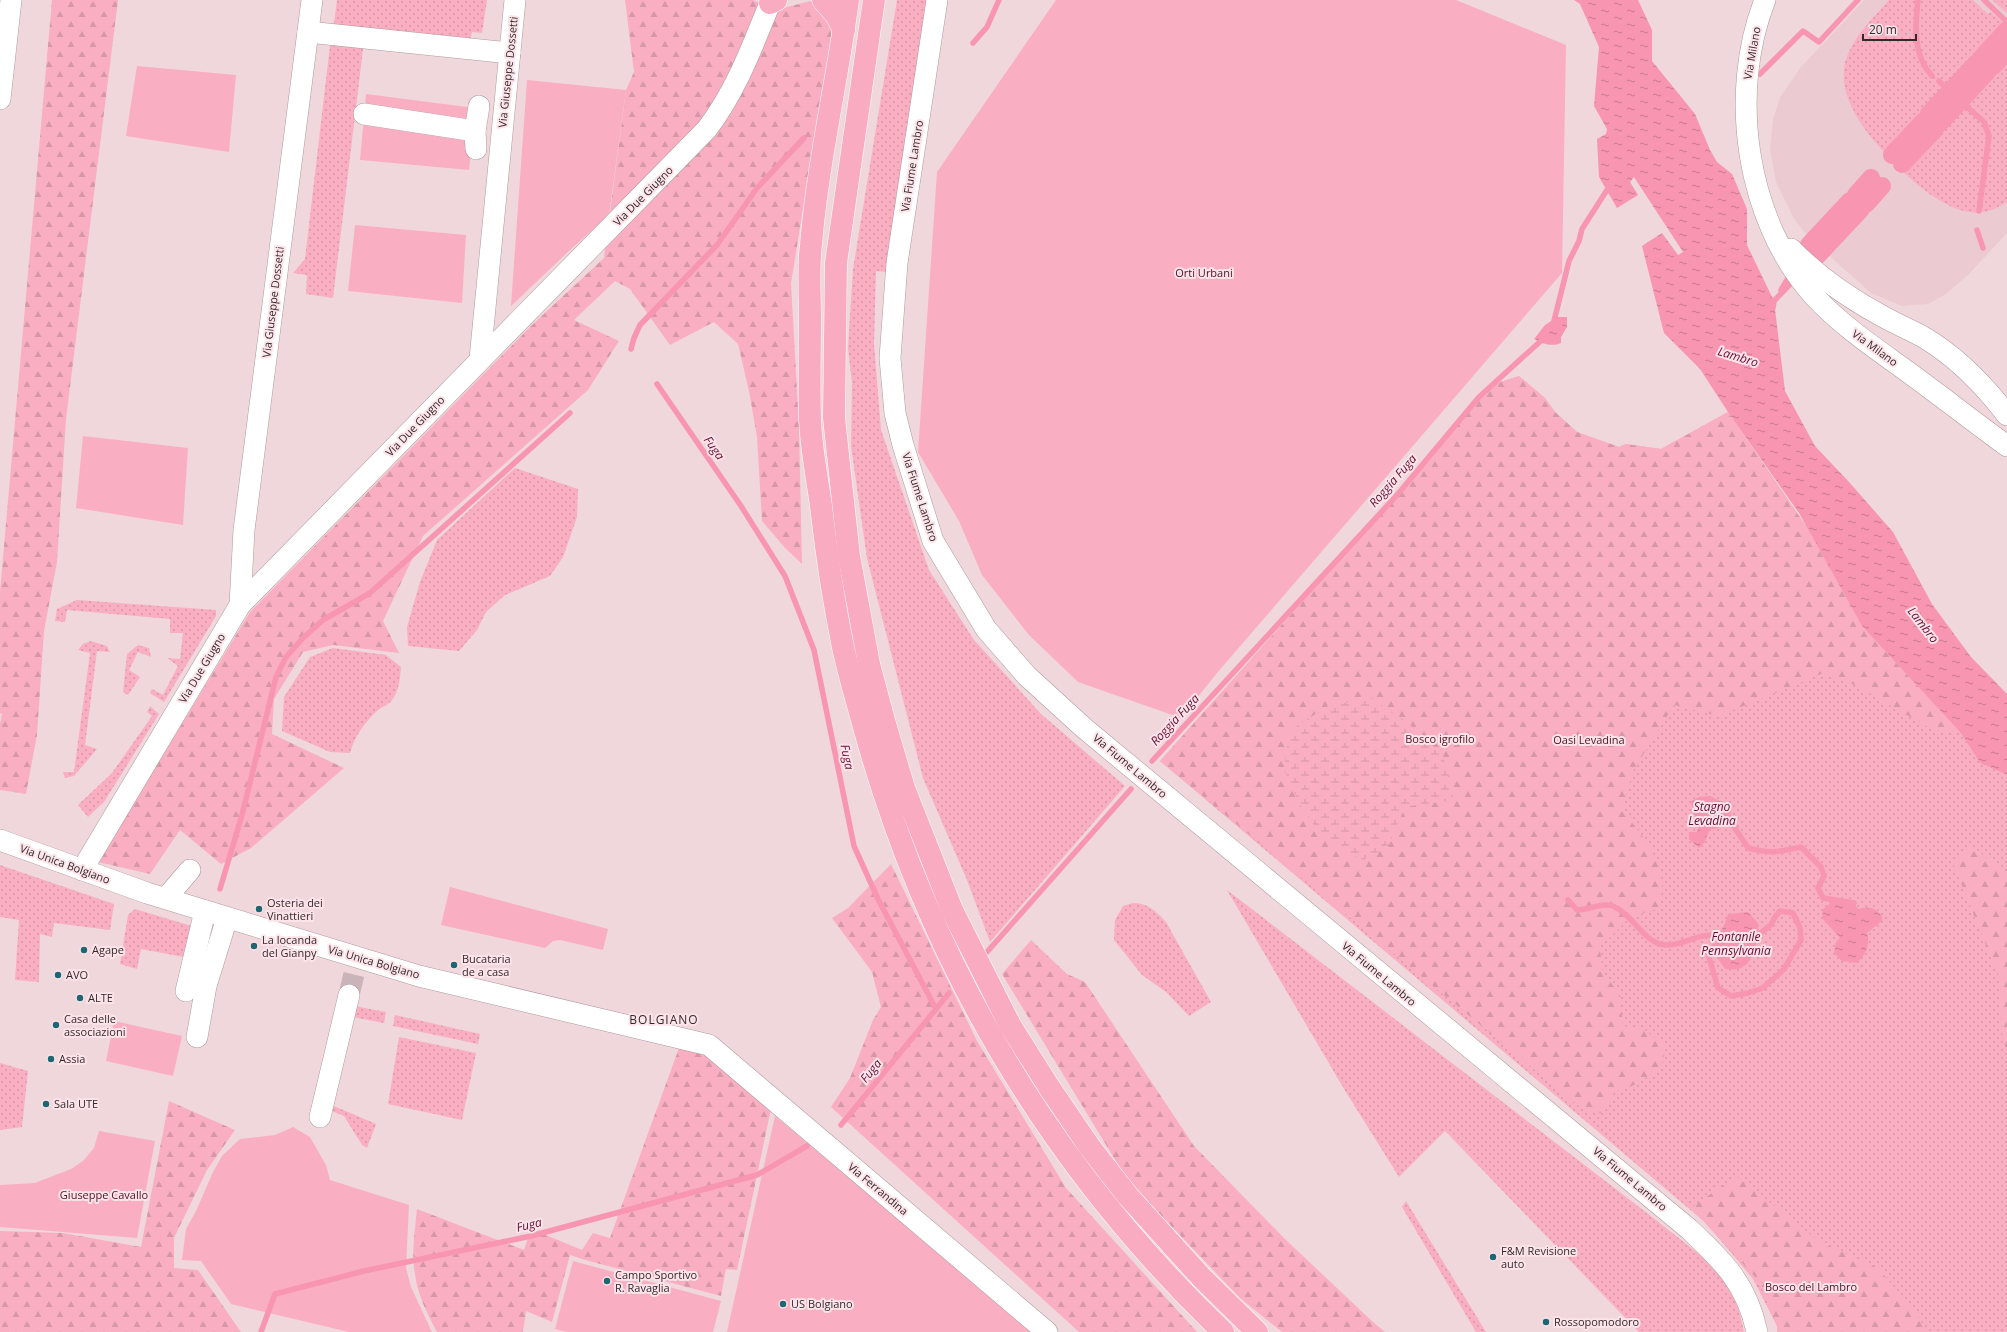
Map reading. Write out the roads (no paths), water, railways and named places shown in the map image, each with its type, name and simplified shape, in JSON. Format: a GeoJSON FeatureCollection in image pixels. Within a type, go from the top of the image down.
{"type":"FeatureCollection","features":[{"type":"Feature","properties":{"kind":"main road"},"geometry":{"type":"LineString","coordinates":[[823,0],[836,15],[844,30]]}},
{"type":"Feature","properties":{"kind":"main road"},"geometry":{"type":"LineString","coordinates":[[848,0],[829,111],[810,246],[810,422],[826,549],[842,645],[869,746],[890,813],[930,915],[966,990],[998,1050],[1034,1108],[1070,1159],[1111,1211],[1154,1261],[1223,1332]]}},
{"type":"Feature","properties":{"kind":"main road"},"geometry":{"type":"LineString","coordinates":[[874,0],[836,263],[834,418],[849,556],[869,664],[885,724],[904,788],[949,903],[1010,1025],[1071,1120],[1127,1195],[1202,1278],[1258,1332]]}},
{"type":"Feature","properties":{"kind":"street"},"geometry":{"type":"LineString","coordinates":[[0,99],[2,56],[11,0]]}},
{"type":"Feature","properties":{"kind":"street","name":"Via Giuseppe Dossetti"},"geometry":{"type":"LineString","coordinates":[[240,605],[244,530],[312,0]]}},
{"type":"Feature","properties":{"kind":"street","name":"Via Giuseppe Dossetti"},"geometry":{"type":"LineString","coordinates":[[480,359],[516,0]]}},
{"type":"Feature","properties":{"kind":"street","name":"Via Fiume Lambro"},"geometry":{"type":"LineString","coordinates":[[937,0],[897,263],[890,358],[895,412],[903,445],[933,541],[986,629],[1027,676],[1084,728],[1689,1229],[1725,1264],[1737,1280],[1749,1303],[1757,1332]]}},
{"type":"Feature","properties":{"kind":"street","name":"Via Milano"},"geometry":{"type":"LineString","coordinates":[[1765,0],[1750,52],[1746,89],[1746,118],[1754,174],[1770,224],[1795,270],[1813,294],[1830,312],[1861,339],[2007,446]]}},
{"type":"Feature","properties":{"kind":"street","name":"Via Due Giugno"},"geometry":{"type":"LineString","coordinates":[[82,870],[240,605],[707,129],[723,107],[736,85],[773,1]]}},
{"type":"Feature","properties":{"kind":"street"},"geometry":{"type":"LineString","coordinates":[[308,32],[510,53]]}},
{"type":"Feature","properties":{"kind":"street"},"geometry":{"type":"LineString","coordinates":[[364,114],[475,140],[479,106]]}},
{"type":"Feature","properties":{"kind":"street","name":"Via Milano"},"geometry":{"type":"LineString","coordinates":[[1770,224],[1792,251],[1820,276],[1874,312],[1926,339],[1958,363],[1982,385],[2007,415]]}},
{"type":"Feature","properties":{"kind":"street","name":"Via Unica Bolgiano"},"geometry":{"type":"LineString","coordinates":[[0,840],[82,870],[357,962],[709,1045]]}},
{"type":"Feature","properties":{"kind":"street"},"geometry":{"type":"LineString","coordinates":[[166,898],[190,870]]}},
{"type":"Feature","properties":{"kind":"street"},"geometry":{"type":"LineString","coordinates":[[186,991],[205,911]]}},
{"type":"Feature","properties":{"kind":"street"},"geometry":{"type":"LineString","coordinates":[[197,1037],[206,986],[227,918]]}},
{"type":"Feature","properties":{"kind":"street"},"geometry":{"type":"LineString","coordinates":[[320,1117],[349,994]]}},
{"type":"Feature","properties":{"kind":"street","name":"Via Ferrandina"},"geometry":{"type":"LineString","coordinates":[[709,1045],[1047,1332]]}},
{"type":"Feature","properties":{"kind":"water","name":"Lambro"},"geometry":{"type":"Polygon","coordinates":[[[1574,0],[1638,0],[1652,30],[1652,61],[1695,114],[1710,150],[1717,162],[1732,174],[1747,209],[1747,245],[1774,301],[1785,391],[1815,446],[1893,532],[1932,604],[1971,657],[2007,694],[2007,775],[1980,763],[1960,732],[1862,626],[1799,513],[1728,412],[1700,369],[1664,333],[1642,246],[1662,233],[1678,255],[1683,252],[1634,177],[1630,182],[1638,195],[1617,208],[1599,177],[1597,139],[1606,134],[1607,129],[1594,106],[1599,47],[1580,4],[1574,0]]]}},
{"type":"Feature","properties":{"kind":"water"},"geometry":{"type":"Polygon","coordinates":[[[1557,317],[1567,317],[1567,327],[1561,337],[1561,343],[1554,345],[1534,339],[1545,325],[1557,317]]]}},
{"type":"Feature","properties":{"kind":"water","name":"Stagno Levadina"},"geometry":{"type":"Polygon","coordinates":[[[1710,796],[1731,807],[1731,822],[1716,829],[1710,829],[1704,843],[1699,848],[1689,839],[1689,832],[1697,832],[1699,825],[1690,802],[1699,797],[1710,796]]]}},
{"type":"Feature","properties":{"kind":"water"},"geometry":{"type":"Polygon","coordinates":[[[1836,899],[1854,903],[1858,909],[1872,908],[1882,917],[1882,921],[1867,933],[1868,946],[1857,963],[1842,961],[1834,953],[1836,942],[1840,938],[1822,918],[1823,909],[1836,899]]]}},
{"type":"Feature","properties":{"kind":"water","name":"Fontanile Pennsylvania"},"geometry":{"type":"Polygon","coordinates":[[[1748,912],[1758,923],[1756,944],[1752,957],[1744,967],[1725,969],[1716,952],[1716,941],[1728,914],[1748,912]]]}},
{"type":"Feature","properties":{"kind":"waterway"},"geometry":{"type":"LineString","coordinates":[[973,43],[987,27],[999,0]]}},
{"type":"Feature","properties":{"kind":"waterway"},"geometry":{"type":"LineString","coordinates":[[1760,74],[1803,31],[1819,42],[1858,0]]}},
{"type":"Feature","properties":{"kind":"waterway"},"geometry":{"type":"LineString","coordinates":[[1918,0],[1916,20],[1918,50],[1921,59],[1932,76]]}},
{"type":"Feature","properties":{"kind":"waterway"},"geometry":{"type":"LineString","coordinates":[[1984,0],[2007,22]]}},
{"type":"Feature","properties":{"kind":"waterway"},"geometry":{"type":"LineString","coordinates":[[1983,56],[2007,30]]}},
{"type":"Feature","properties":{"kind":"waterway"},"geometry":{"type":"LineString","coordinates":[[1993,66],[2007,51]]}},
{"type":"Feature","properties":{"kind":"waterway"},"geometry":{"type":"LineString","coordinates":[[1929,114],[1977,63]]}},
{"type":"Feature","properties":{"kind":"waterway"},"geometry":{"type":"LineString","coordinates":[[1940,123],[1987,72]]}},
{"type":"Feature","properties":{"kind":"waterway"},"geometry":{"type":"LineString","coordinates":[[1939,81],[1947,89]]}},
{"type":"Feature","properties":{"kind":"waterway"},"geometry":{"type":"LineString","coordinates":[[1967,107],[1984,122],[1989,136],[1979,211]]}},
{"type":"Feature","properties":{"kind":"waterway"},"geometry":{"type":"LineString","coordinates":[[1892,155],[1924,121]]}},
{"type":"Feature","properties":{"kind":"waterway"},"geometry":{"type":"LineString","coordinates":[[1902,164],[1935,129]]}},
{"type":"Feature","properties":{"kind":"waterway","name":"Fuga"},"geometry":{"type":"LineString","coordinates":[[631,349],[640,325],[717,245],[757,188],[804,138]]}},
{"type":"Feature","properties":{"kind":"waterway"},"geometry":{"type":"LineString","coordinates":[[1856,195],[1871,178]]}},
{"type":"Feature","properties":{"kind":"waterway","name":"Roggia Fuga"},"geometry":{"type":"LineString","coordinates":[[1553,325],[1569,261],[1579,241],[1582,229],[1607,190],[1612,186]]}},
{"type":"Feature","properties":{"kind":"waterway"},"geometry":{"type":"LineString","coordinates":[[1866,204],[1882,186]]}},
{"type":"Feature","properties":{"kind":"waterway"},"geometry":{"type":"LineString","coordinates":[[1809,245],[1850,201]]}},
{"type":"Feature","properties":{"kind":"waterway"},"geometry":{"type":"LineString","coordinates":[[1817,256],[1861,209]]}},
{"type":"Feature","properties":{"kind":"waterway"},"geometry":{"type":"LineString","coordinates":[[1977,230],[1983,248]]}},
{"type":"Feature","properties":{"kind":"waterway"},"geometry":{"type":"LineString","coordinates":[[1781,290],[1790,275]]}},
{"type":"Feature","properties":{"kind":"waterway"},"geometry":{"type":"LineString","coordinates":[[1773,308],[1774,301],[1794,280]]}},
{"type":"Feature","properties":{"kind":"waterway","name":"Roggia Fuga"},"geometry":{"type":"LineString","coordinates":[[1152,761],[1397,495],[1479,397],[1544,338]]}},
{"type":"Feature","properties":{"kind":"waterway","name":"Fuga"},"geometry":{"type":"LineString","coordinates":[[657,384],[741,506],[785,576],[814,650],[854,846],[878,899],[936,1009],[841,1125]]}},
{"type":"Feature","properties":{"kind":"waterway"},"geometry":{"type":"LineString","coordinates":[[220,889],[242,815],[276,677],[286,657],[303,638],[323,620],[370,593],[570,413]]}},
{"type":"Feature","properties":{"kind":"waterway"},"geometry":{"type":"LineString","coordinates":[[987,952],[1131,789]]}},
{"type":"Feature","properties":{"kind":"waterway"},"geometry":{"type":"LineString","coordinates":[[1731,822],[1748,848],[1774,852],[1801,847],[1821,867],[1824,876],[1818,888],[1823,898],[1854,903]]}},
{"type":"Feature","properties":{"kind":"waterway"},"geometry":{"type":"LineString","coordinates":[[1568,900],[1577,910],[1605,905],[1613,906],[1627,916],[1651,940],[1666,945],[1673,945],[1697,937],[1710,935],[1717,936]]}},
{"type":"Feature","properties":{"kind":"waterway"},"geometry":{"type":"LineString","coordinates":[[1714,946],[1709,957],[1718,988],[1731,996],[1748,993],[1763,988],[1784,969],[1801,940],[1800,928],[1793,913],[1780,911],[1771,925],[1758,935]]}},
{"type":"Feature","properties":{"kind":"waterway"},"geometry":{"type":"LineString","coordinates":[[936,1009],[949,993]]}},
{"type":"Feature","properties":{"kind":"waterway","name":"Fuga"},"geometry":{"type":"LineString","coordinates":[[261,1332],[275,1294],[364,1271],[531,1236],[757,1175],[807,1146]]}},
{"type":"Feature","properties":{"kind":"tunnel"},"geometry":{"type":"LineString","coordinates":[[349,995],[356,966]]}},
{"type":"Feature","properties":{"kind":"place","name":"Osteria dei Vinattieri"},"geometry":{"type":"Point","coordinates":[259,909]}},
{"type":"Feature","properties":{"kind":"place","name":"La locanda del Gianpy"},"geometry":{"type":"Point","coordinates":[254,946]}},
{"type":"Feature","properties":{"kind":"place","name":"Agape"},"geometry":{"type":"Point","coordinates":[84,950]}},
{"type":"Feature","properties":{"kind":"place","name":"Bucataria de a casa"},"geometry":{"type":"Point","coordinates":[454,965]}},
{"type":"Feature","properties":{"kind":"place","name":"AVO"},"geometry":{"type":"Point","coordinates":[58,975]}},
{"type":"Feature","properties":{"kind":"place","name":"ALTE"},"geometry":{"type":"Point","coordinates":[80,998]}},
{"type":"Feature","properties":{"kind":"place","name":"Casa delle associazioni"},"geometry":{"type":"Point","coordinates":[56,1025]}},
{"type":"Feature","properties":{"kind":"place","name":"Assia"},"geometry":{"type":"Point","coordinates":[51,1059]}},
{"type":"Feature","properties":{"kind":"place","name":"Sala UTE"},"geometry":{"type":"Point","coordinates":[46,1104]}},
{"type":"Feature","properties":{"kind":"place","name":"F&M Revisione auto"},"geometry":{"type":"Point","coordinates":[1493,1257]}},
{"type":"Feature","properties":{"kind":"place","name":"Campo Sportivo R. Ravaglia"},"geometry":{"type":"Point","coordinates":[607,1281]}},
{"type":"Feature","properties":{"kind":"place","name":"US Bolgiano"},"geometry":{"type":"Point","coordinates":[783,1304]}},
{"type":"Feature","properties":{"kind":"place","name":"Rossopomodoro"},"geometry":{"type":"Point","coordinates":[1546,1322]}},
{"type":"Feature","properties":{"kind":"district","name":"BOLGIANO"},"geometry":{"type":"Point","coordinates":[664,1020]}},
{"type":"Feature","properties":{"kind":"park label","name":"Orti Urbani"},"geometry":{"type":"Point","coordinates":[1204,273]}},
{"type":"Feature","properties":{"kind":"park label","name":"Bosco igrofilo"},"geometry":{"type":"Point","coordinates":[1440,739]}},
{"type":"Feature","properties":{"kind":"park label","name":"Oasi Levadina"},"geometry":{"type":"Point","coordinates":[1589,740]}},
{"type":"Feature","properties":{"kind":"park label","name":"Giuseppe Cavallo"},"geometry":{"type":"Point","coordinates":[104,1195]}},
{"type":"Feature","properties":{"kind":"park label","name":"Bosco del Lambro"},"geometry":{"type":"Point","coordinates":[1811,1287]}}]}
